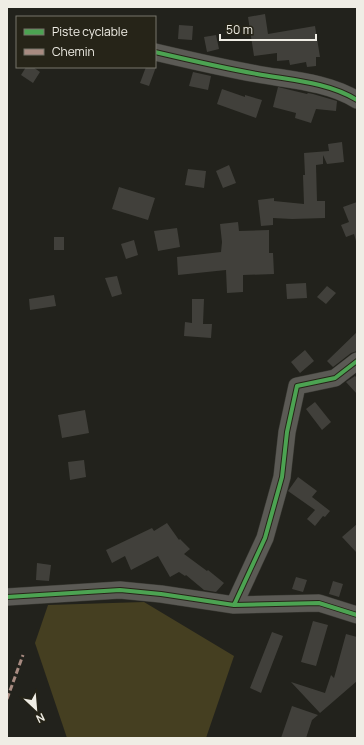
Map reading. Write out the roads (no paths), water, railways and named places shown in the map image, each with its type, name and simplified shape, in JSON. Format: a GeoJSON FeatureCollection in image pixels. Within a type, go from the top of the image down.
{"type":"FeatureCollection","features":[{"type":"Feature","properties":{"kind":"street"},"geometry":{"type":"LineString","coordinates":[[156,52],[212,66],[327,86],[350,95],[357,100]]}},
{"type":"Feature","properties":{"kind":"street"},"geometry":{"type":"LineString","coordinates":[[234,606],[265,538],[282,477],[287,432],[297,386],[335,378],[357,361]]}},
{"type":"Feature","properties":{"kind":"street"},"geometry":{"type":"LineString","coordinates":[[7,597],[120,590],[161,594],[234,606],[319,603],[357,615]]}}]}
